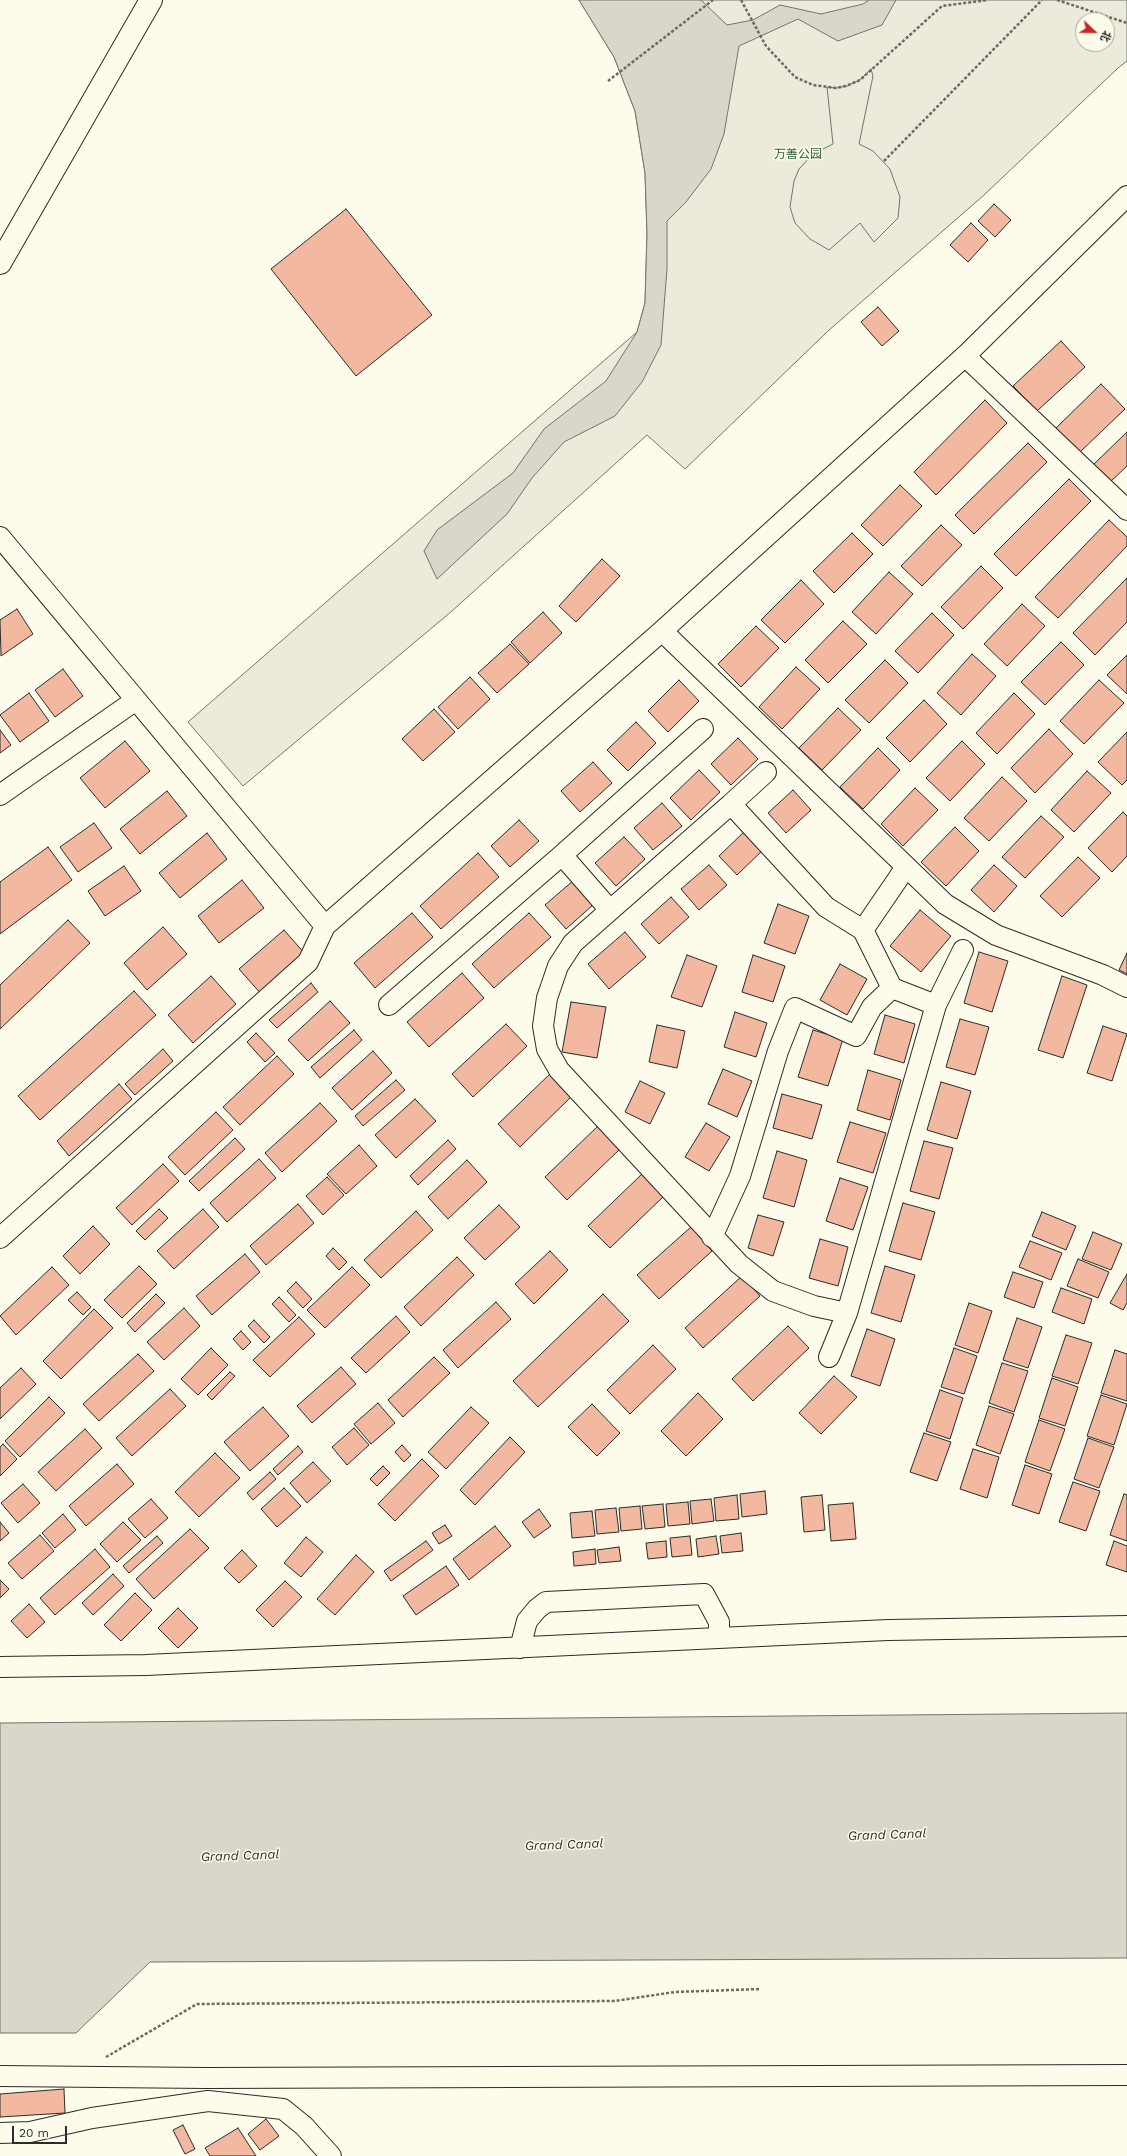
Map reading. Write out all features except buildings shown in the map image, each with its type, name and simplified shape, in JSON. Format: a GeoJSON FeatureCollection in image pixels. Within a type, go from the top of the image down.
{"type":"FeatureCollection","features":[{"type":"Feature","properties":{"kind":"main road"},"geometry":{"type":"LineString","coordinates":[[0,263],[151,0]]}},
{"type":"Feature","properties":{"kind":"street"},"geometry":{"type":"LineString","coordinates":[[0,1238],[308,962],[325,926],[662,631],[965,356],[1127,196]]}},
{"type":"Feature","properties":{"kind":"street"},"geometry":{"type":"LineString","coordinates":[[965,356],[1127,510]]}},
{"type":"Feature","properties":{"kind":"street"},"geometry":{"type":"LineString","coordinates":[[0,537],[325,926]]}},
{"type":"Feature","properties":{"kind":"street"},"geometry":{"type":"LineString","coordinates":[[662,631],[946,904],[996,935],[1103,975],[1127,987]]}},
{"type":"Feature","properties":{"kind":"street"},"geometry":{"type":"LineString","coordinates":[[0,794],[136,700]]}},
{"type":"Feature","properties":{"kind":"street"},"geometry":{"type":"LineString","coordinates":[[389,1005],[562,855],[703,729]]}},
{"type":"Feature","properties":{"kind":"street"},"geometry":{"type":"LineString","coordinates":[[766,772],[609,909],[573,943],[558,966],[547,998],[543,1026],[547,1049],[559,1070],[652,1169],[712,1237],[739,1264],[773,1291],[814,1306],[846,1313]]}},
{"type":"Feature","properties":{"kind":"street"},"geometry":{"type":"LineString","coordinates":[[731,804],[826,907],[862,930],[892,988],[936,1005]]}},
{"type":"Feature","properties":{"kind":"street"},"geometry":{"type":"LineString","coordinates":[[562,855],[609,909]]}},
{"type":"Feature","properties":{"kind":"street"},"geometry":{"type":"LineString","coordinates":[[862,930],[906,867]]}},
{"type":"Feature","properties":{"kind":"street"},"geometry":{"type":"LineString","coordinates":[[829,1357],[846,1313],[936,1005],[963,950]]}},
{"type":"Feature","properties":{"kind":"street"},"geometry":{"type":"LineString","coordinates":[[712,1237],[740,1176],[778,1051],[795,1008],[856,1036],[872,1007],[892,988]]}},
{"type":"Feature","properties":{"kind":"street"},"geometry":{"type":"LineString","coordinates":[[520,1648],[527,1621],[537,1609],[546,1602],[704,1594],[719,1622],[719,1638]]}},
{"type":"Feature","properties":{"kind":"street"},"geometry":{"type":"LineString","coordinates":[[0,1667],[146,1665],[888,1630],[1127,1626]]}},
{"type":"Feature","properties":{"kind":"street"},"geometry":{"type":"LineString","coordinates":[[0,2076],[214,2078],[1127,2075]]}},
{"type":"Feature","properties":{"kind":"street"},"geometry":{"type":"LineString","coordinates":[[0,2133],[30,2132],[92,2118],[208,2101],[283,2110],[304,2126],[331,2156]]}},
{"type":"Feature","properties":{"kind":"path"},"geometry":{"type":"LineString","coordinates":[[608,81],[713,0]]}},
{"type":"Feature","properties":{"kind":"path"},"geometry":{"type":"LineString","coordinates":[[741,0],[766,46],[795,77],[813,85],[836,88],[846,86],[860,80],[942,6],[988,0]]}},
{"type":"Feature","properties":{"kind":"path"},"geometry":{"type":"LineString","coordinates":[[884,161],[1042,0]]}},
{"type":"Feature","properties":{"kind":"path"},"geometry":{"type":"LineString","coordinates":[[1057,0],[1127,23]]}},
{"type":"Feature","properties":{"kind":"path"},"geometry":{"type":"LineString","coordinates":[[93,2076],[100,2061],[197,2004],[615,2001],[675,1992],[761,1990]]}},
{"type":"Feature","properties":{"kind":"green space","name":"万善公园"},"geometry":{"type":"Polygon","coordinates":[[[579,0],[1127,0],[1127,61],[984,195],[828,331],[685,469],[647,435],[452,611],[243,786],[188,722],[637,332],[645,303],[647,233],[645,173],[635,111],[614,57],[579,0]]]}},
{"type":"Feature","properties":{"kind":"shaded area"},"geometry":{"type":"Polygon","coordinates":[[[871,69],[873,76],[859,144],[873,151],[890,169],[900,197],[898,218],[874,242],[860,223],[829,250],[810,239],[795,223],[790,207],[794,181],[799,169],[813,154],[833,144],[827,87],[836,88],[847,86],[860,80],[871,69]]]}},
{"type":"Feature","properties":{"kind":"water"},"geometry":{"type":"Polygon","coordinates":[[[579,0],[701,0],[727,25],[753,20],[780,5],[821,14],[863,4],[869,0],[896,0],[882,25],[838,41],[798,19],[739,46],[724,134],[711,169],[686,202],[667,221],[667,269],[661,345],[642,382],[615,416],[564,442],[532,478],[507,514],[437,579],[424,551],[437,530],[513,473],[544,429],[606,381],[637,332],[645,303],[647,233],[645,173],[635,111],[614,57],[579,0]]]}},
{"type":"Feature","properties":{"kind":"water","name":"Grand Canal"},"geometry":{"type":"Polygon","coordinates":[[[1127,1713],[1127,1958],[150,1962],[76,2033],[0,2033],[0,1723],[1127,1713]]]}}]}
